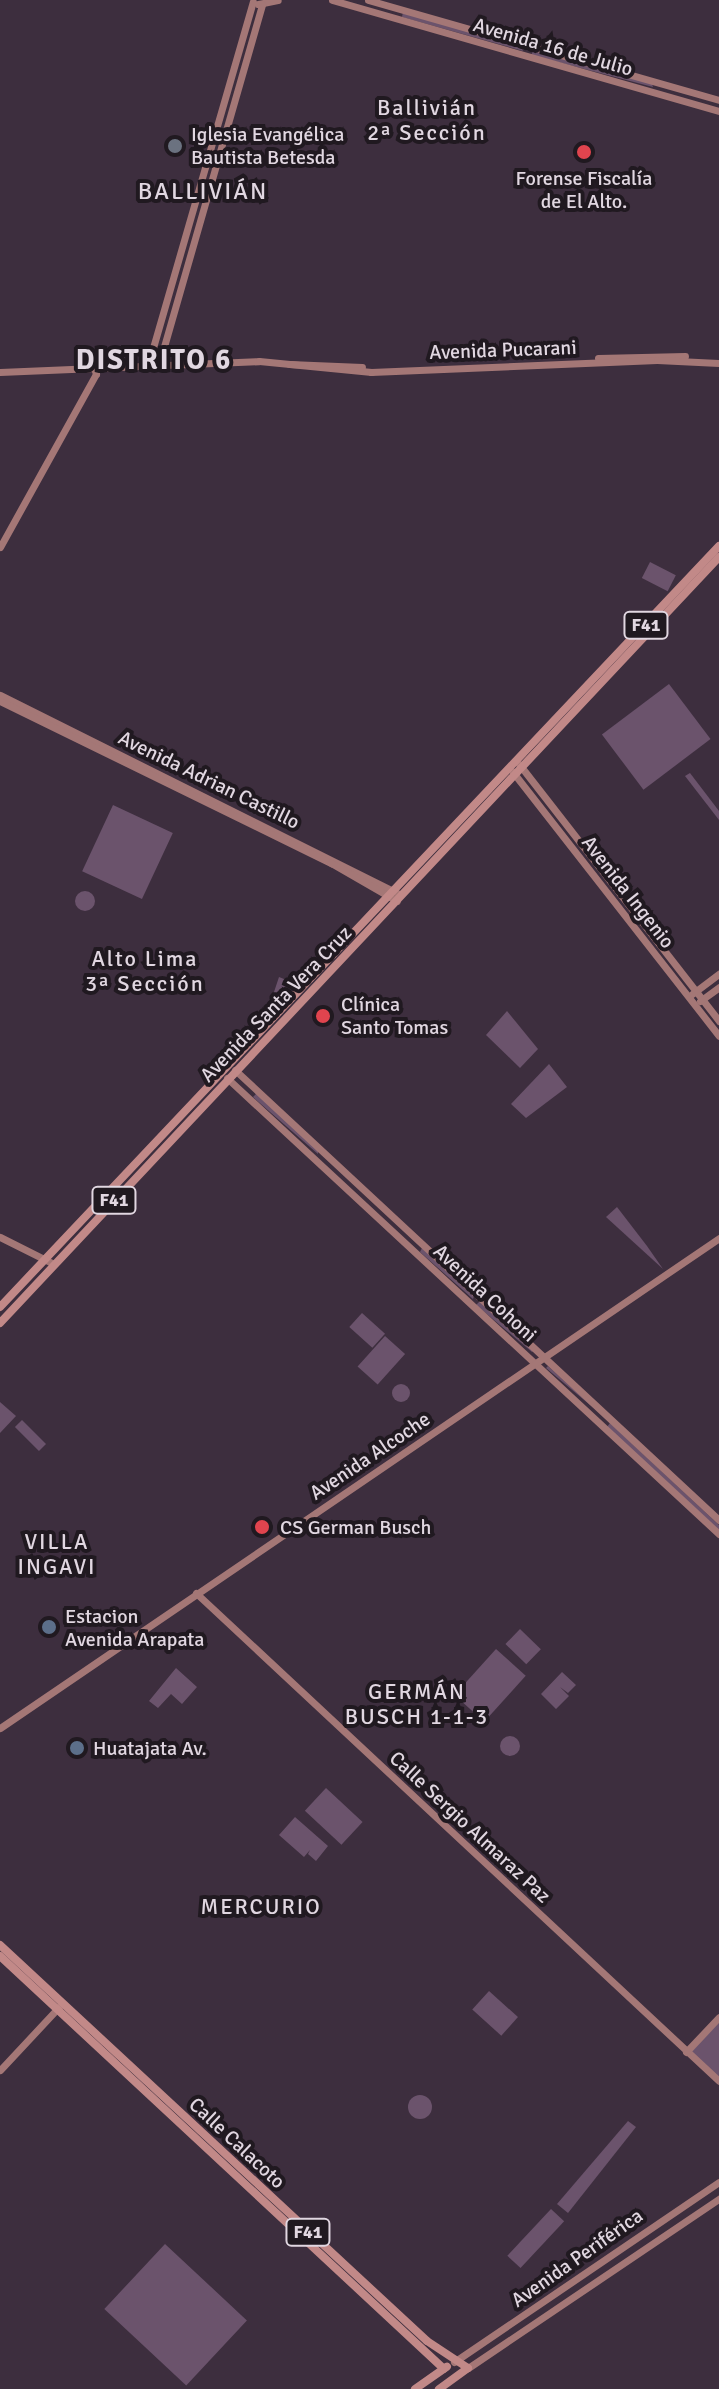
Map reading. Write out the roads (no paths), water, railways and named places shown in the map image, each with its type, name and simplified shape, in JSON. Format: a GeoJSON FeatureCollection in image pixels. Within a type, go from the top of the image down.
{"type":"FeatureCollection","features":[{"type":"Feature","properties":{"kind":"main road","name":"Avenida Santa Vera Cruz"},"geometry":{"type":"LineString","coordinates":[[0,1323],[50,1262],[718,551]]}},
{"type":"Feature","properties":{"kind":"main road","name":"Avenida Santa Vera Cruz"},"geometry":{"type":"LineString","coordinates":[[0,1307],[50,1262],[235,1070],[396,896]]}},
{"type":"Feature","properties":{"kind":"main road","name":"Calle Calacoto"},"geometry":{"type":"LineString","coordinates":[[0,1945],[60,2006],[444,2369]]}},
{"type":"Feature","properties":{"kind":"main road","name":"Calle Calacoto"},"geometry":{"type":"LineString","coordinates":[[0,1956],[60,2006],[454,2362]]}},
{"type":"Feature","properties":{"kind":"main road","name":"F41"},"geometry":{"type":"LineString","coordinates":[[454,2362],[468,2368]]}},
{"type":"Feature","properties":{"kind":"main road"},"geometry":{"type":"LineString","coordinates":[[415,2389],[454,2362]]}},
{"type":"Feature","properties":{"kind":"main road"},"geometry":{"type":"LineString","coordinates":[[439,2389],[468,2368]]}},
{"type":"Feature","properties":{"kind":"street"},"geometry":{"type":"LineString","coordinates":[[148,365],[250,1],[262,4],[278,0]]}},
{"type":"Feature","properties":{"kind":"street","name":"Avenida 16 de Julio"},"geometry":{"type":"LineString","coordinates":[[332,0],[719,111]]}},
{"type":"Feature","properties":{"kind":"street","name":"Avenida 16 de Julio"},"geometry":{"type":"LineString","coordinates":[[368,0],[719,100]]}},
{"type":"Feature","properties":{"kind":"street"},"geometry":{"type":"LineString","coordinates":[[159,364],[262,4]]}},
{"type":"Feature","properties":{"kind":"street","name":"Avenida Pucarani"},"geometry":{"type":"LineString","coordinates":[[0,372],[159,364],[289,364],[371,372],[442,366],[719,360]]}},
{"type":"Feature","properties":{"kind":"street"},"geometry":{"type":"LineString","coordinates":[[0,547],[96,374],[94,368]]}},
{"type":"Feature","properties":{"kind":"street","name":"Avenida Adrian Castillo"},"geometry":{"type":"LineString","coordinates":[[0,698],[396,896]]}},
{"type":"Feature","properties":{"kind":"street","name":"Avenida Ingenio"},"geometry":{"type":"LineString","coordinates":[[516,769],[699,1003],[719,1036]]}},
{"type":"Feature","properties":{"kind":"street"},"geometry":{"type":"LineString","coordinates":[[692,994],[719,974]]}},
{"type":"Feature","properties":{"kind":"street"},"geometry":{"type":"LineString","coordinates":[[699,1003],[719,987]]}},
{"type":"Feature","properties":{"kind":"street","name":"Avenida Ingenio"},"geometry":{"type":"LineString","coordinates":[[699,1003],[719,1021]]}},
{"type":"Feature","properties":{"kind":"street","name":"Avenida Cohoni"},"geometry":{"type":"LineString","coordinates":[[235,1070],[719,1520]]}},
{"type":"Feature","properties":{"kind":"street","name":"Avenida Cohoni"},"geometry":{"type":"LineString","coordinates":[[227,1078],[719,1534]]}},
{"type":"Feature","properties":{"kind":"street"},"geometry":{"type":"LineString","coordinates":[[0,1237],[50,1262]]}},
{"type":"Feature","properties":{"kind":"street","name":"Avenida Alcoche"},"geometry":{"type":"LineString","coordinates":[[0,1728],[719,1238]]}},
{"type":"Feature","properties":{"kind":"street","name":"Calle Sergio Almaraz Paz"},"geometry":{"type":"LineString","coordinates":[[196,1593],[719,2081]]}},
{"type":"Feature","properties":{"kind":"street"},"geometry":{"type":"LineString","coordinates":[[0,2070],[60,2006]]}},
{"type":"Feature","properties":{"kind":"street"},"geometry":{"type":"LineString","coordinates":[[686,2052],[719,2017]]}},
{"type":"Feature","properties":{"kind":"street","name":"Avenida Periférica"},"geometry":{"type":"LineString","coordinates":[[454,2362],[719,2182]]}},
{"type":"Feature","properties":{"kind":"street","name":"Avenida Periférica"},"geometry":{"type":"LineString","coordinates":[[468,2368],[719,2199]]}},
{"type":"Feature","properties":{"kind":"place","name":"Iglesia Evangélica Bautista Betesda"},"geometry":{"type":"Point","coordinates":[175,146]}},
{"type":"Feature","properties":{"kind":"place","name":"Forense Fiscalía de El Alto."},"geometry":{"type":"Point","coordinates":[584,152]}},
{"type":"Feature","properties":{"kind":"place","name":"Clínica Santo Tomas"},"geometry":{"type":"Point","coordinates":[323,1016]}},
{"type":"Feature","properties":{"kind":"place","name":"CS German Busch"},"geometry":{"type":"Point","coordinates":[262,1527]}},
{"type":"Feature","properties":{"kind":"place","name":"Estacion Avenida Arapata"},"geometry":{"type":"Point","coordinates":[49,1627]}},
{"type":"Feature","properties":{"kind":"place","name":"Huatajata Av."},"geometry":{"type":"Point","coordinates":[77,1748]}},
{"type":"Feature","properties":{"kind":"district","name":"Ballivián 2ª Sección"},"geometry":{"type":"Point","coordinates":[427,120]}},
{"type":"Feature","properties":{"kind":"district","name":"BALLIVIÁN"},"geometry":{"type":"Point","coordinates":[203,192]}},
{"type":"Feature","properties":{"kind":"district","name":"DISTRITO 6"},"geometry":{"type":"Point","coordinates":[154,360]}},
{"type":"Feature","properties":{"kind":"district","name":"Alto Lima 3ª Sección"},"geometry":{"type":"Point","coordinates":[145,970]}},
{"type":"Feature","properties":{"kind":"district","name":"VILLA INGAVI"},"geometry":{"type":"Point","coordinates":[57,1554]}},
{"type":"Feature","properties":{"kind":"district","name":"GERMÁN BUSCH 1-1-3"},"geometry":{"type":"Point","coordinates":[417,1704]}},
{"type":"Feature","properties":{"kind":"district","name":"MERCURIO"},"geometry":{"type":"Point","coordinates":[261,1907]}}]}
